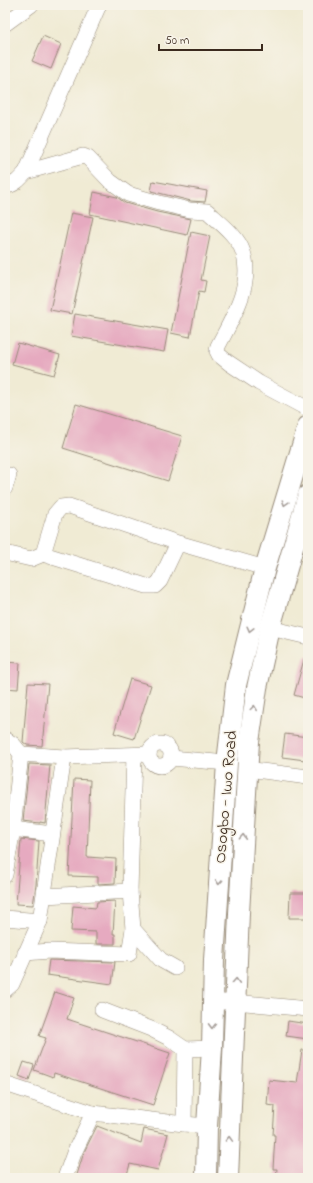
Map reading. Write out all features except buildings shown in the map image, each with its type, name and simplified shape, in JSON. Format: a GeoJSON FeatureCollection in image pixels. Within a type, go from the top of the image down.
{"type":"FeatureCollection","features":[{"type":"Feature","properties":{"kind":"main road","name":"Osogbo - Iwo Road"},"geometry":{"type":"LineString","coordinates":[[206,1178],[207,1126],[212,1048],[214,960],[227,763],[236,685],[265,568],[301,475],[308,426]]}},
{"type":"Feature","properties":{"kind":"main road","name":"Osogbo - Iwo Road"},"geometry":{"type":"LineString","coordinates":[[228,1178],[235,1002],[249,742],[257,688],[270,628],[296,532],[308,495]]}},
{"type":"Feature","properties":{"kind":"street"},"geometry":{"type":"LineString","coordinates":[[5,24],[31,5]]}},
{"type":"Feature","properties":{"kind":"street"},"geometry":{"type":"LineString","coordinates":[[5,186],[9,186],[19,180],[26,172],[99,5]]}},
{"type":"Feature","properties":{"kind":"street"},"geometry":{"type":"LineString","coordinates":[[26,172],[83,156],[88,158],[110,182],[128,194],[182,208],[207,211],[234,237],[243,252],[246,269],[243,288],[235,313],[218,346],[217,351],[219,355],[229,364],[259,383],[308,409]]}},
{"type":"Feature","properties":{"kind":"street"},"geometry":{"type":"LineString","coordinates":[[43,554],[55,514],[61,507],[69,506],[178,543],[265,568]]}},
{"type":"Feature","properties":{"kind":"street"},"geometry":{"type":"LineString","coordinates":[[5,553],[31,559],[43,554],[146,586],[155,586],[160,581],[178,543]]}},
{"type":"Feature","properties":{"kind":"street"},"geometry":{"type":"LineString","coordinates":[[270,628],[308,637]]}},
{"type":"Feature","properties":{"kind":"street"},"geometry":{"type":"LineString","coordinates":[[5,739],[13,744],[21,754],[64,757],[142,755],[154,745],[161,744],[165,745],[170,750],[171,758],[227,763]]}},
{"type":"Feature","properties":{"kind":"street"},"geometry":{"type":"LineString","coordinates":[[5,875],[12,829],[11,789],[21,754]]}},
{"type":"Feature","properties":{"kind":"street"},"geometry":{"type":"LineString","coordinates":[[25,953],[50,951],[128,954],[134,929],[130,891],[142,755]]}},
{"type":"Feature","properties":{"kind":"street"},"geometry":{"type":"LineString","coordinates":[[5,990],[12,984],[40,921],[45,896],[52,834],[64,757]]}},
{"type":"Feature","properties":{"kind":"street"},"geometry":{"type":"LineString","coordinates":[[247,769],[308,777]]}},
{"type":"Feature","properties":{"kind":"street"},"geometry":{"type":"LineString","coordinates":[[12,829],[52,834]]}},
{"type":"Feature","properties":{"kind":"street"},"geometry":{"type":"LineString","coordinates":[[45,896],[130,891]]}},
{"type":"Feature","properties":{"kind":"street"},"geometry":{"type":"LineString","coordinates":[[5,918],[40,921]]}},
{"type":"Feature","properties":{"kind":"street"},"geometry":{"type":"LineString","coordinates":[[134,929],[161,960],[175,968]]}},
{"type":"Feature","properties":{"kind":"street"},"geometry":{"type":"LineString","coordinates":[[213,1002],[235,1002],[308,1009]]}},
{"type":"Feature","properties":{"kind":"street"},"geometry":{"type":"LineString","coordinates":[[102,1010],[151,1029],[169,1038],[185,1049],[212,1048]]}},
{"type":"Feature","properties":{"kind":"street"},"geometry":{"type":"LineString","coordinates":[[184,1124],[185,1049]]}},
{"type":"Feature","properties":{"kind":"street"},"geometry":{"type":"LineString","coordinates":[[5,1084],[93,1113],[207,1126]]}},
{"type":"Feature","properties":{"kind":"street"},"geometry":{"type":"LineString","coordinates":[[65,1178],[74,1153],[93,1113]]}}]}
